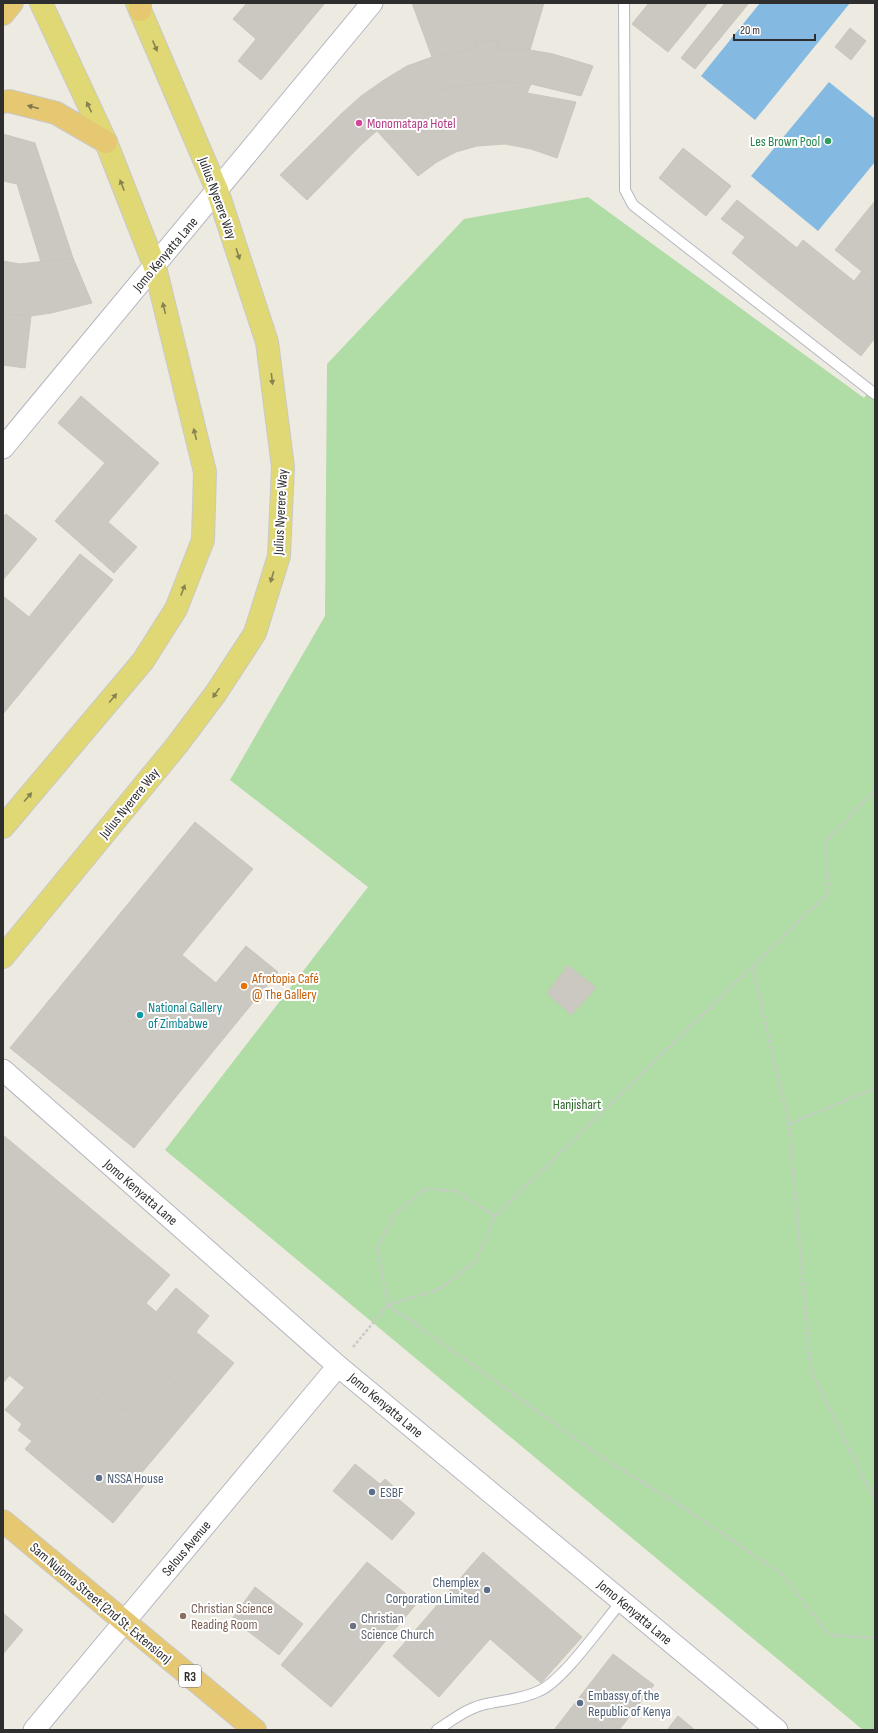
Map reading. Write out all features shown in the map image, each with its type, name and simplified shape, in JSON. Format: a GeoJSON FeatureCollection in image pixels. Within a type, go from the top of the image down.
{"type":"FeatureCollection","features":[{"type":"Feature","properties":{"kind":"highway"},"geometry":{"type":"LineString","coordinates":[[3,14],[12,3]]}},
{"type":"Feature","properties":{"kind":"highway"},"geometry":{"type":"LineString","coordinates":[[3,102],[9,101],[56,114],[106,142]]}},
{"type":"Feature","properties":{"kind":"highway","name":"Sam Nujoma Street (2nd St. Extension)"},"geometry":{"type":"LineString","coordinates":[[3,1521],[255,1730]]}},
{"type":"Feature","properties":{"kind":"main road"},"geometry":{"type":"LineString","coordinates":[[3,827],[143,662],[176,609],[202,540],[205,472],[154,267],[106,142],[41,3]]}},
{"type":"Feature","properties":{"kind":"main road","name":"Julius Nyerere Way"},"geometry":{"type":"LineString","coordinates":[[3,957],[177,745],[216,693],[255,633],[279,556],[283,468],[267,342],[217,190],[139,6]]}},
{"type":"Feature","properties":{"kind":"street","name":"Jomo Kenyatta Lane"},"geometry":{"type":"LineString","coordinates":[[3,448],[372,3]]}},
{"type":"Feature","properties":{"kind":"street","name":"Jomo Kenyatta Lane"},"geometry":{"type":"LineString","coordinates":[[3,1070],[338,1366],[777,1730]]}},
{"type":"Feature","properties":{"kind":"street","name":"Selous Avenue"},"geometry":{"type":"LineString","coordinates":[[34,1730],[338,1366]]}},
{"type":"Feature","properties":{"kind":"lane"},"geometry":{"type":"LineString","coordinates":[[624,3],[625,190],[628,199],[633,205],[875,394]]}},
{"type":"Feature","properties":{"kind":"lane"},"geometry":{"type":"LineString","coordinates":[[437,1730],[465,1712],[481,1705],[523,1697],[540,1691],[558,1679],[622,1601]]}},
{"type":"Feature","properties":{"kind":"path"},"geometry":{"type":"LineString","coordinates":[[338,1366],[388,1305],[440,1289],[476,1261],[495,1216],[828,893],[826,841],[875,791]]}},
{"type":"Feature","properties":{"kind":"path"},"geometry":{"type":"LineString","coordinates":[[752,966],[789,1124],[811,1371],[875,1501]]}},
{"type":"Feature","properties":{"kind":"path"},"geometry":{"type":"LineString","coordinates":[[789,1124],[875,1088]]}},
{"type":"Feature","properties":{"kind":"path"},"geometry":{"type":"LineString","coordinates":[[495,1216],[455,1191],[425,1189],[395,1214],[377,1248],[388,1305],[606,1460],[681,1506],[782,1574],[829,1636],[875,1638]]}},
{"type":"Feature","properties":{"kind":"green space","name":"Hanjishart"},"geometry":{"type":"Polygon","coordinates":[[[588,197],[864,398],[875,384],[875,1730],[863,1730],[165,1150],[368,887],[230,780],[325,616],[327,364],[464,219],[588,197]]]}},
{"type":"Feature","properties":{"kind":"water","name":"Les Brown Pool"},"geometry":{"type":"Polygon","coordinates":[[[760,3],[850,3],[755,120],[701,76],[760,3]]]}},
{"type":"Feature","properties":{"kind":"water","name":"Les Brown Pool"},"geometry":{"type":"Polygon","coordinates":[[[829,82],[875,119],[875,162],[818,231],[751,176],[829,82]]]}},
{"type":"Feature","properties":{"kind":"building"},"geometry":{"type":"Polygon","coordinates":[[[247,3],[325,3],[261,80],[238,61],[256,39],[233,19],[247,3]]]}},
{"type":"Feature","properties":{"kind":"building"},"geometry":{"type":"Polygon","coordinates":[[[412,3],[544,3],[530,50],[498,49],[499,41],[476,42],[477,48],[432,57],[412,3]]]}},
{"type":"Feature","properties":{"kind":"building"},"geometry":{"type":"Polygon","coordinates":[[[649,3],[708,3],[668,52],[632,24],[649,3]]]}},
{"type":"Feature","properties":{"kind":"building"},"geometry":{"type":"Polygon","coordinates":[[[725,3],[749,3],[695,69],[681,58],[725,3]]]}},
{"type":"Feature","properties":{"kind":"building"},"geometry":{"type":"Polygon","coordinates":[[[850,28],[866,41],[851,60],[835,47],[850,28]]]}},
{"type":"Feature","properties":{"kind":"building","name":"Monomatapa Hotel"},"geometry":{"type":"Polygon","coordinates":[[[499,41],[498,49],[530,50],[553,54],[593,66],[581,96],[531,84],[505,82],[460,86],[441,90],[400,110],[361,145],[307,200],[280,175],[340,115],[361,96],[384,80],[407,66],[432,57],[477,48],[476,42],[499,41]]]}},
{"type":"Feature","properties":{"kind":"building"},"geometry":{"type":"Polygon","coordinates":[[[505,82],[531,84],[527,93],[576,102],[557,158],[531,149],[505,144],[477,146],[456,152],[437,162],[418,176],[377,131],[400,110],[441,90],[460,86],[505,82]]]}},
{"type":"Feature","properties":{"kind":"building"},"geometry":{"type":"Polygon","coordinates":[[[3,134],[35,143],[73,258],[41,262],[17,184],[3,181],[3,134]]]}},
{"type":"Feature","properties":{"kind":"building"},"geometry":{"type":"Polygon","coordinates":[[[683,148],[731,186],[706,216],[659,178],[683,148]]]}},
{"type":"Feature","properties":{"kind":"building"},"geometry":{"type":"Polygon","coordinates":[[[737,200],[797,248],[769,283],[732,253],[745,237],[721,219],[737,200]]]}},
{"type":"Feature","properties":{"kind":"building"},"geometry":{"type":"Polygon","coordinates":[[[875,201],[875,282],[835,250],[875,201]]]}},
{"type":"Feature","properties":{"kind":"building"},"geometry":{"type":"Polygon","coordinates":[[[803,240],[854,281],[862,271],[875,282],[875,338],[861,356],[769,283],[803,240]]]}},
{"type":"Feature","properties":{"kind":"building"},"geometry":{"type":"Polygon","coordinates":[[[73,258],[92,303],[51,313],[31,316],[3,314],[3,261],[20,264],[73,258]]]}},
{"type":"Feature","properties":{"kind":"building"},"geometry":{"type":"Polygon","coordinates":[[[3,314],[31,316],[25,368],[3,365],[3,314]]]}},
{"type":"Feature","properties":{"kind":"building"},"geometry":{"type":"Polygon","coordinates":[[[81,396],[159,463],[108,522],[137,547],[114,573],[55,521],[105,463],[58,423],[81,396]]]}},
{"type":"Feature","properties":{"kind":"building"},"geometry":{"type":"Polygon","coordinates":[[[6,514],[37,539],[3,580],[3,518],[6,514]]]}},
{"type":"Feature","properties":{"kind":"building"},"geometry":{"type":"Polygon","coordinates":[[[80,554],[113,580],[3,714],[3,596],[29,617],[80,554]]]}},
{"type":"Feature","properties":{"kind":"building","name":"National Gallery of Zimbabwe"},"geometry":{"type":"Polygon","coordinates":[[[195,822],[253,869],[182,955],[216,983],[246,946],[278,972],[134,1148],[10,1048],[195,822]]]}},
{"type":"Feature","properties":{"kind":"building"},"geometry":{"type":"Polygon","coordinates":[[[568,965],[596,988],[571,1015],[547,993],[568,965]]]}},
{"type":"Feature","properties":{"kind":"building"},"geometry":{"type":"Polygon","coordinates":[[[3,1135],[170,1275],[146,1303],[156,1312],[176,1288],[209,1316],[196,1332],[234,1363],[193,1412],[180,1402],[187,1393],[166,1375],[158,1385],[152,1380],[125,1412],[102,1393],[81,1419],[45,1389],[37,1398],[3,1370],[3,1135]]]}},
{"type":"Feature","properties":{"kind":"building"},"geometry":{"type":"Polygon","coordinates":[[[3,1370],[9,1376],[3,1383],[3,1370]]]}},
{"type":"Feature","properties":{"kind":"building"},"geometry":{"type":"Polygon","coordinates":[[[166,1375],[187,1393],[180,1402],[193,1412],[138,1477],[145,1484],[113,1523],[25,1449],[32,1441],[18,1430],[22,1424],[5,1410],[24,1388],[37,1398],[45,1389],[81,1419],[102,1393],[125,1412],[152,1380],[158,1385],[166,1375]]]}},
{"type":"Feature","properties":{"kind":"building"},"geometry":{"type":"Polygon","coordinates":[[[355,1464],[380,1484],[385,1479],[401,1493],[397,1498],[415,1513],[392,1540],[333,1491],[355,1464]]]}},
{"type":"Feature","properties":{"kind":"building"},"geometry":{"type":"Polygon","coordinates":[[[483,1552],[582,1637],[541,1683],[490,1639],[439,1697],[393,1656],[483,1552]]]}},
{"type":"Feature","properties":{"kind":"building"},"geometry":{"type":"Polygon","coordinates":[[[367,1562],[417,1603],[331,1707],[281,1665],[367,1562]]]}},
{"type":"Feature","properties":{"kind":"building"},"geometry":{"type":"Polygon","coordinates":[[[255,1587],[303,1624],[279,1655],[232,1619],[255,1587]]]}},
{"type":"Feature","properties":{"kind":"building"},"geometry":{"type":"Polygon","coordinates":[[[3,1613],[23,1630],[3,1654],[3,1613]]]}},
{"type":"Feature","properties":{"kind":"building"},"geometry":{"type":"Polygon","coordinates":[[[613,1654],[654,1685],[619,1730],[554,1730],[613,1654]]]}},
{"type":"Feature","properties":{"kind":"building"},"geometry":{"type":"Polygon","coordinates":[[[678,1716],[695,1730],[667,1730],[678,1716]]]}},
{"type":"Feature","properties":{"kind":"place","name":"Monomatapa Hotel"},"geometry":{"type":"Point","coordinates":[359,123]}},
{"type":"Feature","properties":{"kind":"place","name":"Les Brown Pool"},"geometry":{"type":"Point","coordinates":[828,141]}},
{"type":"Feature","properties":{"kind":"place","name":"Afrotopia Café @ The Gallery"},"geometry":{"type":"Point","coordinates":[244,986]}},
{"type":"Feature","properties":{"kind":"place","name":"National Gallery of Zimbabwe"},"geometry":{"type":"Point","coordinates":[140,1015]}},
{"type":"Feature","properties":{"kind":"place","name":"NSSA House"},"geometry":{"type":"Point","coordinates":[99,1478]}},
{"type":"Feature","properties":{"kind":"place","name":"ESBF"},"geometry":{"type":"Point","coordinates":[372,1492]}},
{"type":"Feature","properties":{"kind":"place","name":"Chemplex Corporation Limited"},"geometry":{"type":"Point","coordinates":[487,1590]}},
{"type":"Feature","properties":{"kind":"place","name":"Christian Science Reading Room"},"geometry":{"type":"Point","coordinates":[183,1616]}},
{"type":"Feature","properties":{"kind":"place","name":"Christian Science Church"},"geometry":{"type":"Point","coordinates":[353,1626]}},
{"type":"Feature","properties":{"kind":"place","name":"Embassy of the Republic of Kenya"},"geometry":{"type":"Point","coordinates":[580,1703]}}]}
